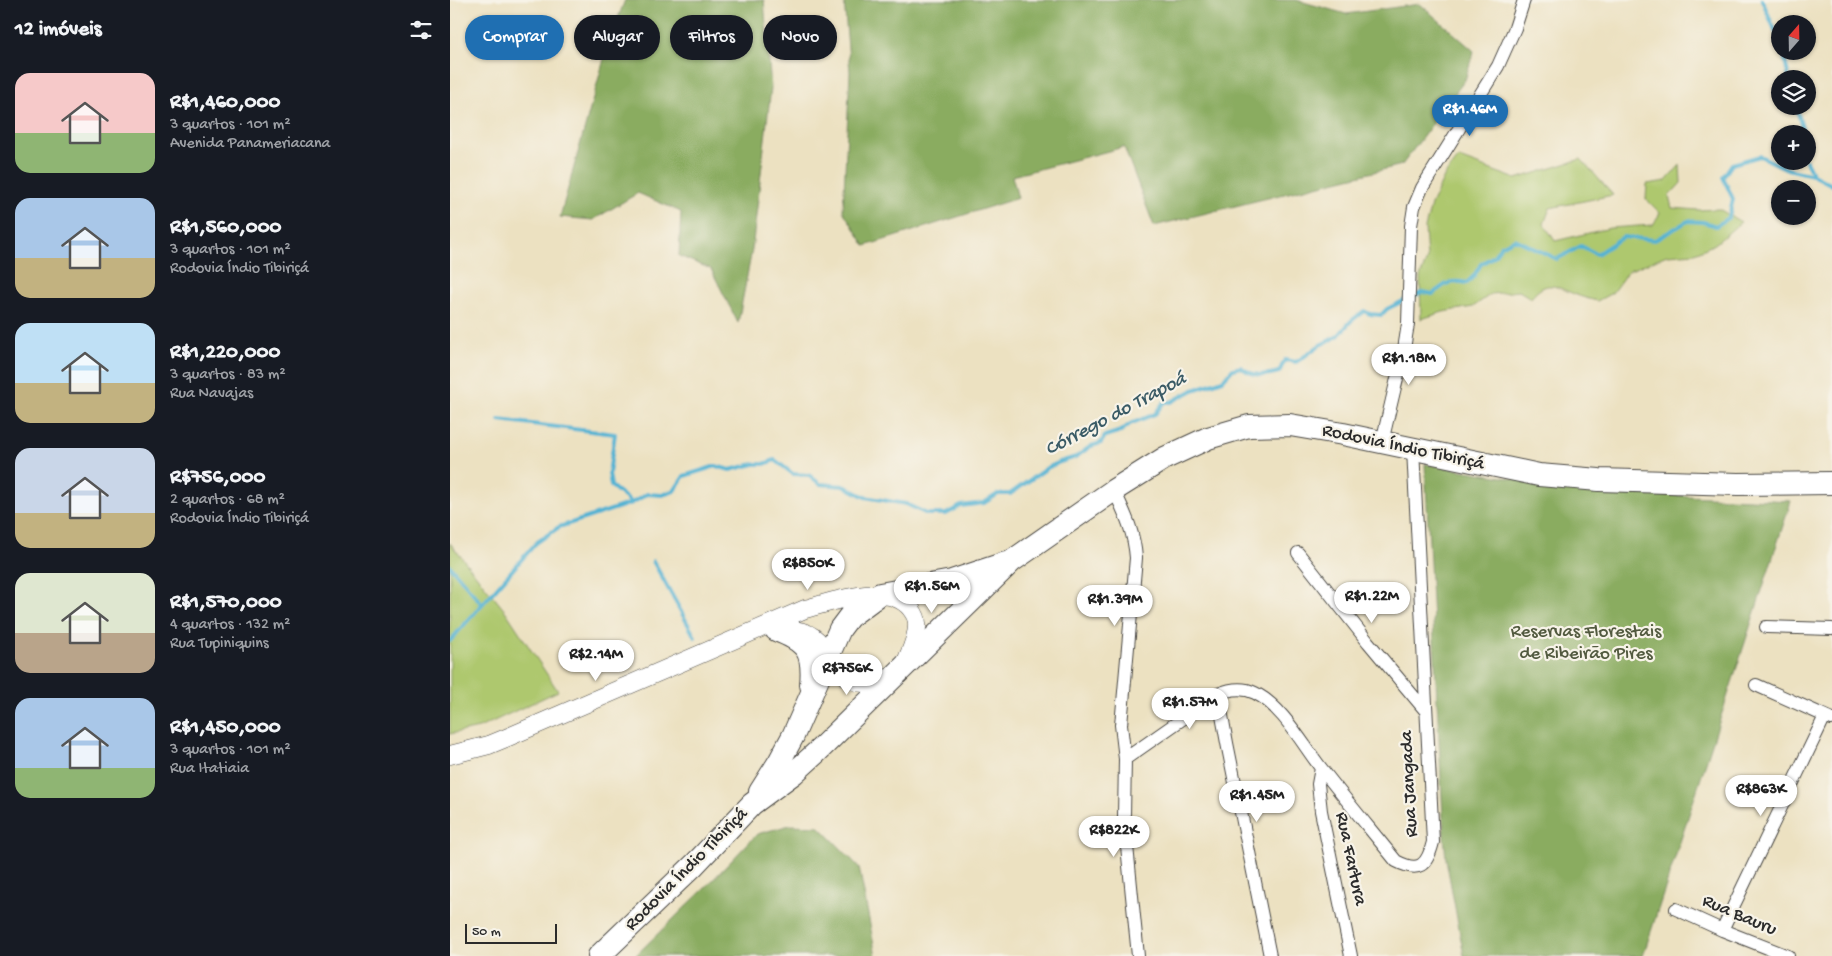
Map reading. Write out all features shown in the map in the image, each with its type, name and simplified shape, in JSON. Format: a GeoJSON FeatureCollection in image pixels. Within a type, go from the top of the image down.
{"type":"FeatureCollection","features":[{"type":"Feature","properties":{"kind":"highway","name":"Rodovia Índio Tibiriçá"},"geometry":{"type":"LineString","coordinates":[[599,956],[694,865],[752,804],[794,773],[1012,561],[1114,490],[1165,458],[1208,438],[1249,426],[1290,426],[1382,442],[1539,475],[1599,480],[1738,484],[1832,483]]}},
{"type":"Feature","properties":{"kind":"highway","name":"Rodovia Índio Tibiriçá"},"geometry":{"type":"LineString","coordinates":[[752,804],[779,762],[810,700],[840,629],[849,617],[880,594],[952,580],[1012,561]]}},
{"type":"Feature","properties":{"kind":"highway"},"geometry":{"type":"LineString","coordinates":[[776,630],[804,644],[810,654],[812,671],[810,700]]}},
{"type":"Feature","properties":{"kind":"main road"},"geometry":{"type":"LineString","coordinates":[[450,755],[489,745],[749,633],[806,609],[880,594],[903,601],[915,614],[917,623],[916,634],[897,674],[860,683],[849,679],[841,671],[818,640],[812,635],[792,629],[749,633]]}},
{"type":"Feature","properties":{"kind":"street"},"geometry":{"type":"LineString","coordinates":[[1382,442],[1408,324],[1411,226],[1414,207],[1422,188],[1498,66],[1516,28],[1524,0]]}},
{"type":"Feature","properties":{"kind":"street","name":"Rua Jangada"},"geometry":{"type":"LineString","coordinates":[[1218,694],[1228,690],[1239,689],[1254,692],[1266,700],[1278,711],[1396,861],[1407,867],[1417,867],[1425,863],[1433,842],[1413,450]]}},
{"type":"Feature","properties":{"kind":"street"},"geometry":{"type":"LineString","coordinates":[[1114,490],[1135,540],[1121,725],[1125,759],[1124,816],[1138,956]]}},
{"type":"Feature","properties":{"kind":"street"},"geometry":{"type":"LineString","coordinates":[[1298,553],[1368,642],[1426,710]]}},
{"type":"Feature","properties":{"kind":"street"},"geometry":{"type":"LineString","coordinates":[[1766,627],[1832,629]]}},
{"type":"Feature","properties":{"kind":"street"},"geometry":{"type":"LineString","coordinates":[[1722,930],[1829,717],[1756,685]]}},
{"type":"Feature","properties":{"kind":"street"},"geometry":{"type":"LineString","coordinates":[[1125,759],[1218,694],[1270,956]]}},
{"type":"Feature","properties":{"kind":"street","name":"Rua Fartura"},"geometry":{"type":"LineString","coordinates":[[1321,768],[1318,784],[1321,811],[1351,956]]}},
{"type":"Feature","properties":{"kind":"street","name":"Rua Bauru"},"geometry":{"type":"LineString","coordinates":[[1676,909],[1722,930],[1788,956]]}},
{"type":"Feature","properties":{"kind":"green space"},"geometry":{"type":"Polygon","coordinates":[[[625,0],[764,0],[763,60],[769,60],[771,88],[752,250],[738,323],[711,269],[679,256],[681,212],[638,193],[593,220],[560,217],[604,60],[660,60],[660,15],[619,15],[625,0]]]}},
{"type":"Feature","properties":{"kind":"green space"},"geometry":{"type":"Polygon","coordinates":[[[844,0],[1296,0],[1346,14],[1420,4],[1474,51],[1465,80],[1402,165],[1154,226],[1124,147],[1012,176],[1018,198],[865,246],[843,211],[850,72],[844,0]]]}},
{"type":"Feature","properties":{"kind":"green space"},"geometry":{"type":"Polygon","coordinates":[[[1459,158],[1516,179],[1581,159],[1613,195],[1550,208],[1544,224],[1555,241],[1610,228],[1653,225],[1660,213],[1646,199],[1647,184],[1666,181],[1680,165],[1681,183],[1669,196],[1672,208],[1719,209],[1741,222],[1715,244],[1695,253],[1667,255],[1628,271],[1612,293],[1597,301],[1556,287],[1546,286],[1531,298],[1519,291],[1491,294],[1473,307],[1443,312],[1421,319],[1420,277],[1427,259],[1425,228],[1431,205],[1445,175],[1459,158]]]}},
{"type":"Feature","properties":{"kind":"green space","name":"Reservas Florestais de Ribeirão Pires"},"geometry":{"type":"Polygon","coordinates":[[[1425,464],[1585,491],[1791,501],[1643,956],[1464,956],[1446,859],[1444,837],[1425,464]]]}},
{"type":"Feature","properties":{"kind":"green space"},"geometry":{"type":"Polygon","coordinates":[[[450,543],[506,612],[558,691],[479,728],[450,734],[450,543]]]}},
{"type":"Feature","properties":{"kind":"green space"},"geometry":{"type":"Polygon","coordinates":[[[790,825],[819,826],[859,867],[876,956],[635,956],[757,834],[790,825]]]}},
{"type":"Feature","properties":{"kind":"waterway"},"geometry":{"type":"LineString","coordinates":[[1762,0],[1771,21]]}},
{"type":"Feature","properties":{"kind":"waterway"},"geometry":{"type":"LineString","coordinates":[[1785,60],[1787,70]]}},
{"type":"Feature","properties":{"kind":"waterway"},"geometry":{"type":"LineString","coordinates":[[1798,115],[1801,125]]}},
{"type":"Feature","properties":{"kind":"waterway","name":"Córrego do Trapoá"},"geometry":{"type":"LineString","coordinates":[[1412,297],[1423,292],[1433,294],[1452,282],[1467,283],[1481,264],[1494,256],[1501,246],[1515,239],[1557,259],[1581,246],[1597,254],[1623,237],[1655,240],[1688,221],[1703,222],[1716,226],[1729,217],[1733,199],[1723,177],[1732,164],[1760,156],[1787,169],[1813,175],[1832,185]]}},
{"type":"Feature","properties":{"kind":"waterway"},"geometry":{"type":"LineString","coordinates":[[1810,170],[1813,175]]}},
{"type":"Feature","properties":{"kind":"waterway","name":"Córrego do Trapoá"},"geometry":{"type":"LineString","coordinates":[[450,641],[536,543],[559,527],[632,503],[647,494],[662,495],[674,491],[684,476],[716,466],[730,470],[754,464],[764,464],[775,460],[793,474],[809,475],[820,484],[844,486],[865,497],[906,504],[927,514],[946,514],[961,506],[984,503],[998,494],[1010,494],[1047,468],[1076,457],[1091,446],[1101,443],[1105,436],[1121,431],[1130,424],[1155,414],[1164,402],[1171,402],[1193,390],[1223,380],[1233,369],[1241,367],[1250,373],[1259,375],[1279,372],[1285,360],[1296,362],[1320,345],[1338,336],[1351,321],[1364,311],[1370,314],[1381,315],[1387,309],[1405,300]]}},
{"type":"Feature","properties":{"kind":"waterway"},"geometry":{"type":"LineString","coordinates":[[499,420],[615,434],[609,473],[611,486],[632,503]]}},
{"type":"Feature","properties":{"kind":"waterway"},"geometry":{"type":"LineString","coordinates":[[653,561],[695,637]]}},
{"type":"Feature","properties":{"kind":"waterway"},"geometry":{"type":"LineString","coordinates":[[450,566],[482,604]]}}]}
